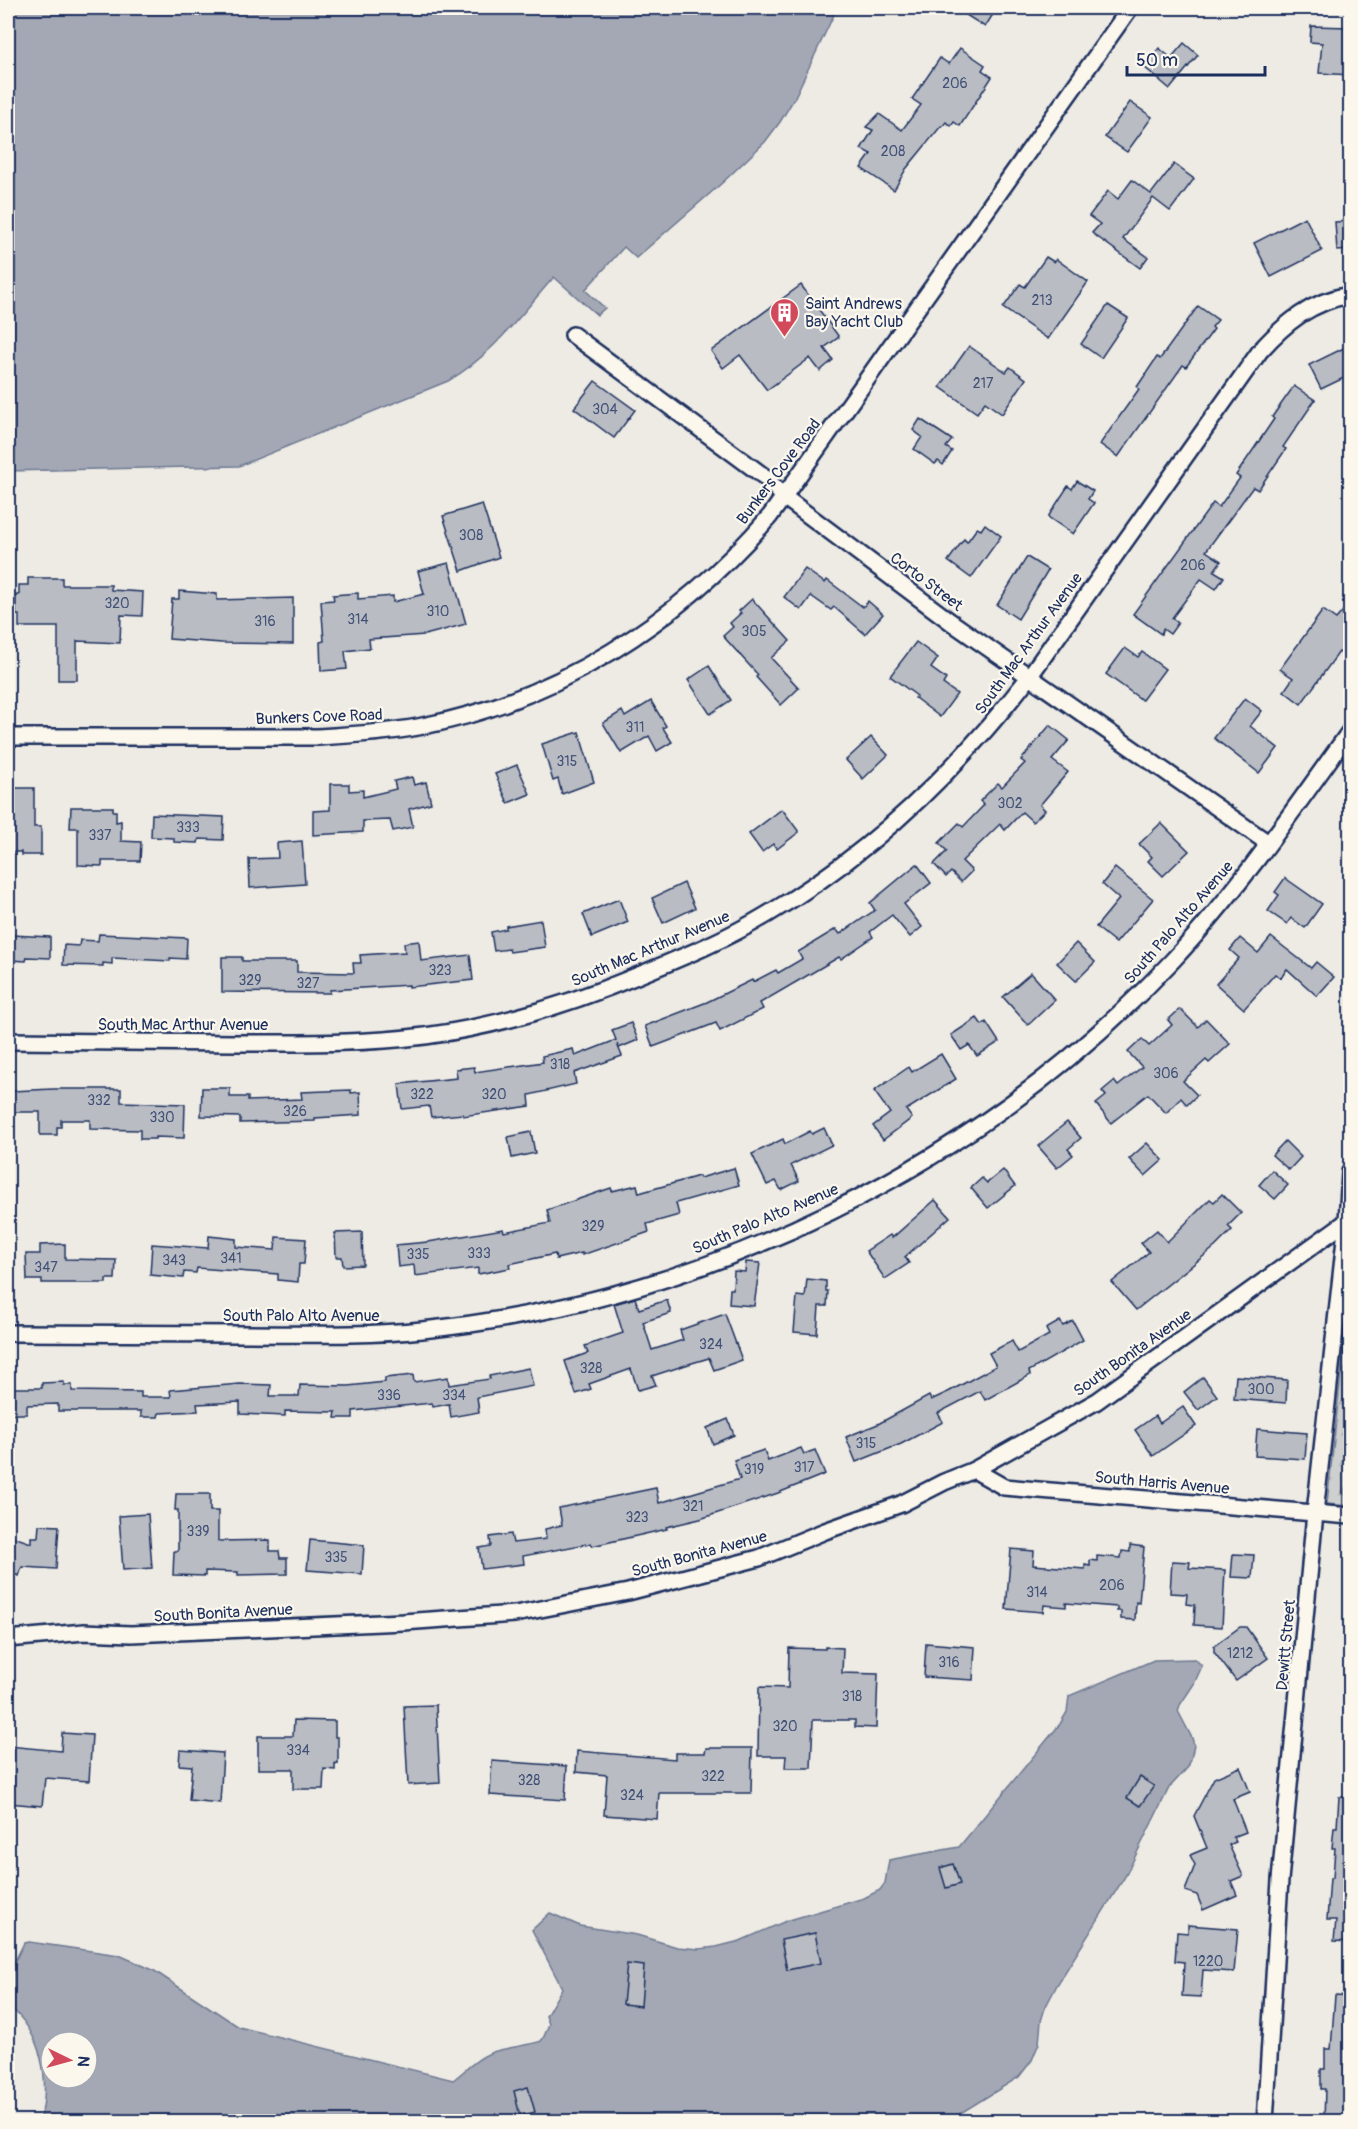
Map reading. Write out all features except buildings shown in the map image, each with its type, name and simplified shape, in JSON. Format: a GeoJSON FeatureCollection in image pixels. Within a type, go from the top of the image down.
{"type":"FeatureCollection","features":[{"type":"Feature","properties":{"kind":"street","name":"Bunkers Cove Road"},"geometry":{"type":"LineString","coordinates":[[8,737],[296,737],[358,735],[419,727],[508,702],[573,673],[614,651],[651,627],[690,597],[764,524],[1130,8]]}},
{"type":"Feature","properties":{"kind":"street","name":"South Mac Arthur Avenue"},"geometry":{"type":"LineString","coordinates":[[8,1041],[360,1042],[446,1033],[524,1016],[567,1003],[636,977],[719,940],[766,915],[820,880],[881,832],[940,779],[991,724],[1029,677],[1260,351],[1283,327],[1304,312],[1329,299],[1350,295]]}},
{"type":"Feature","properties":{"kind":"street","name":"Corto Street"},"geometry":{"type":"LineString","coordinates":[[573,335],[765,477],[784,497],[944,617],[1268,843]]}},
{"type":"Feature","properties":{"kind":"street","name":"South Palo Alto Avenue"},"geometry":{"type":"LineString","coordinates":[[8,1333],[330,1334],[440,1328],[528,1314],[607,1295],[658,1280],[757,1245],[850,1202],[932,1156],[986,1121],[1054,1070],[1107,1024],[1176,957],[1218,908],[1350,731]]}},
{"type":"Feature","properties":{"kind":"street","name":"Dewitt Street"},"geometry":{"type":"LineString","coordinates":[[1265,2121],[1280,1880],[1315,1513],[1349,1220],[1350,1172]]}},
{"type":"Feature","properties":{"kind":"street","name":"South Bonita Avenue"},"geometry":{"type":"LineString","coordinates":[[8,1639],[84,1632],[131,1634],[403,1622],[515,1614],[628,1592],[759,1558],[901,1504],[974,1470],[1098,1401],[1349,1220]]}},
{"type":"Feature","properties":{"kind":"street","name":"South Harris Avenue"},"geometry":{"type":"LineString","coordinates":[[974,1470],[1004,1487],[1350,1516]]}},
{"type":"Feature","properties":{"kind":"green space"},"geometry":{"type":"Polygon","coordinates":[[[1350,1292],[1350,1506],[1327,1504],[1350,1292]]]}},
{"type":"Feature","properties":{"kind":"shaded area"},"geometry":{"type":"Polygon","coordinates":[[[8,8],[837,8],[794,99],[765,142],[636,258],[624,247],[585,290],[605,308],[597,315],[554,277],[492,347],[464,371],[448,381],[239,466],[8,471],[8,8]]]}},
{"type":"Feature","properties":{"kind":"shaded area"},"geometry":{"type":"Polygon","coordinates":[[[1195,1659],[1202,1666],[1178,1711],[1194,1745],[1188,1767],[1169,1788],[1126,1875],[1057,1985],[1045,2008],[1039,2043],[1032,2060],[1019,2077],[948,2121],[40,2121],[44,2090],[99,2090],[99,2030],[39,2030],[39,2052],[29,2029],[8,2005],[8,1965],[12,1967],[24,1943],[119,1955],[153,1970],[239,2027],[453,2080],[490,2053],[539,2042],[544,2037],[549,2024],[546,2016],[562,1988],[532,1930],[550,1913],[580,1926],[637,1935],[677,1947],[699,1949],[740,1941],[786,1921],[864,1898],[880,1890],[885,1883],[889,1860],[959,1847],[1060,1724],[1067,1712],[1069,1696],[1154,1660],[1195,1659]]]}},
{"type":"Feature","properties":{"kind":"place","name":"Saint Andrews Bay Yacht Club"},"geometry":{"type":"Point","coordinates":[784,338]}}]}
